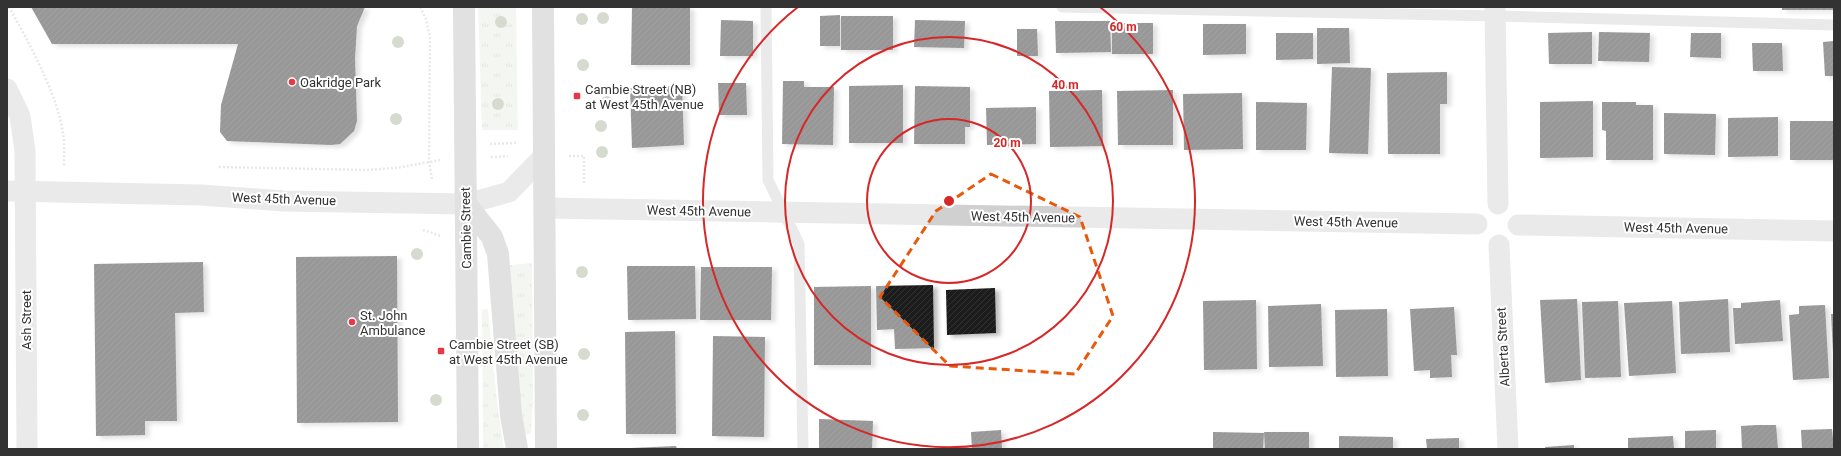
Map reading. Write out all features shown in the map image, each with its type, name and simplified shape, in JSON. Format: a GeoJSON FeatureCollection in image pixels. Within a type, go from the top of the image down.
{"type":"FeatureCollection","features":[{"type":"Feature","properties":{"kind":"main road","name":"Cambie Street"},"geometry":{"type":"LineString","coordinates":[[464,7],[468,449]]}},
{"type":"Feature","properties":{"kind":"main road"},"geometry":{"type":"LineString","coordinates":[[543,7],[546,449]]}},
{"type":"Feature","properties":{"kind":"main road"},"geometry":{"type":"LineString","coordinates":[[466,204],[492,237],[498,254],[511,415],[517,449]]}},
{"type":"Feature","properties":{"kind":"street"},"geometry":{"type":"LineString","coordinates":[[1495,11],[1498,204]]}},
{"type":"Feature","properties":{"kind":"street","name":"Ash Street"},"geometry":{"type":"LineString","coordinates":[[7,89],[20,116],[25,151],[16,191],[27,449]]}},
{"type":"Feature","properties":{"kind":"street","name":"West 45th Avenue"},"geometry":{"type":"LineString","coordinates":[[16,191],[201,195],[284,200],[466,204],[509,192],[544,156]]}},
{"type":"Feature","properties":{"kind":"street"},"geometry":{"type":"LineString","coordinates":[[1498,204],[1510,208],[1514,212],[1518,224],[1514,236],[1505,243],[1499,245],[1486,241],[1481,236],[1477,224],[1481,212],[1486,207],[1498,204]]}},
{"type":"Feature","properties":{"kind":"street","name":"West 45th Avenue"},"geometry":{"type":"LineString","coordinates":[[544,208],[1477,224]]}},
{"type":"Feature","properties":{"kind":"street","name":"West 45th Avenue"},"geometry":{"type":"LineString","coordinates":[[1518,224],[1834,231]]}},
{"type":"Feature","properties":{"kind":"street","name":"Alberta Street"},"geometry":{"type":"LineString","coordinates":[[1499,245],[1508,449]]}},
{"type":"Feature","properties":{"kind":"lane"},"geometry":{"type":"LineString","coordinates":[[766,7],[768,180],[799,244],[803,449]]}},
{"type":"Feature","properties":{"kind":"lane"},"geometry":{"type":"LineString","coordinates":[[1062,7],[1495,11],[1834,25]]}},
{"type":"Feature","properties":{"kind":"path"},"geometry":{"type":"LineString","coordinates":[[10,7],[26,36],[55,103],[63,134],[64,162]]}},
{"type":"Feature","properties":{"kind":"path"},"geometry":{"type":"LineString","coordinates":[[219,167],[366,170],[396,168],[429,161],[430,36],[420,7]]}},
{"type":"Feature","properties":{"kind":"path"},"geometry":{"type":"LineString","coordinates":[[487,144],[516,143]]}},
{"type":"Feature","properties":{"kind":"path"},"geometry":{"type":"LineString","coordinates":[[487,157],[514,156]]}},
{"type":"Feature","properties":{"kind":"path"},"geometry":{"type":"LineString","coordinates":[[573,156],[584,156],[584,187]]}},
{"type":"Feature","properties":{"kind":"highlighted area"},"geometry":{"type":"Polygon","coordinates":[[[991,174],[1080,217],[1113,316],[1075,374],[950,366],[880,297],[936,211],[991,174]]]}},
{"type":"Feature","properties":{"kind":"green space"},"geometry":{"type":"Polygon","coordinates":[[[478,7],[516,7],[518,130],[482,130],[478,7]]]}},
{"type":"Feature","properties":{"kind":"green space"},"geometry":{"type":"Polygon","coordinates":[[[532,263],[533,398],[531,433],[526,435],[524,433],[510,309],[510,265],[532,263]]]}},
{"type":"Feature","properties":{"kind":"green space"},"geometry":{"type":"Polygon","coordinates":[[[488,309],[497,402],[504,449],[483,449],[482,310],[488,309]]]}},
{"type":"Feature","properties":{"kind":"building","name":"Oakridge Park"},"geometry":{"type":"Polygon","coordinates":[[[31,7],[365,7],[357,26],[355,58],[357,121],[354,131],[340,144],[331,145],[227,141],[220,132],[221,105],[238,44],[52,44],[31,7]]]}},
{"type":"Feature","properties":{"kind":"building"},"geometry":{"type":"Polygon","coordinates":[[[632,7],[690,7],[690,65],[631,65],[632,7]]]}},
{"type":"Feature","properties":{"kind":"building"},"geometry":{"type":"Polygon","coordinates":[[[1782,7],[1834,7],[1834,10],[1782,10],[1782,7]]]}},
{"type":"Feature","properties":{"kind":"building"},"geometry":{"type":"Polygon","coordinates":[[[840,15],[840,46],[820,46],[820,16],[840,15]]]}},
{"type":"Feature","properties":{"kind":"building"},"geometry":{"type":"Polygon","coordinates":[[[841,16],[893,16],[893,50],[841,50],[841,16]]]}},
{"type":"Feature","properties":{"kind":"building"},"geometry":{"type":"Polygon","coordinates":[[[721,20],[753,21],[753,56],[720,56],[721,20]]]}},
{"type":"Feature","properties":{"kind":"building"},"geometry":{"type":"Polygon","coordinates":[[[915,20],[965,21],[964,48],[914,47],[915,20]]]}},
{"type":"Feature","properties":{"kind":"building"},"geometry":{"type":"Polygon","coordinates":[[[1055,21],[1110,21],[1111,52],[1056,53],[1055,21]]]}},
{"type":"Feature","properties":{"kind":"building"},"geometry":{"type":"Polygon","coordinates":[[[1112,23],[1153,23],[1153,54],[1112,54],[1112,23]]]}},
{"type":"Feature","properties":{"kind":"building"},"geometry":{"type":"Polygon","coordinates":[[[1203,24],[1246,24],[1246,54],[1203,55],[1203,24]]]}},
{"type":"Feature","properties":{"kind":"building"},"geometry":{"type":"Polygon","coordinates":[[[1317,28],[1349,28],[1350,63],[1317,64],[1317,28]]]}},
{"type":"Feature","properties":{"kind":"building"},"geometry":{"type":"Polygon","coordinates":[[[1017,29],[1037,29],[1038,56],[1017,56],[1017,29]]]}},
{"type":"Feature","properties":{"kind":"building"},"geometry":{"type":"Polygon","coordinates":[[[1592,32],[1592,64],[1549,64],[1548,33],[1592,32]]]}},
{"type":"Feature","properties":{"kind":"building"},"geometry":{"type":"Polygon","coordinates":[[[1599,32],[1650,33],[1649,62],[1598,61],[1599,32]]]}},
{"type":"Feature","properties":{"kind":"building"},"geometry":{"type":"Polygon","coordinates":[[[1276,33],[1313,33],[1313,59],[1276,60],[1276,33]]]}},
{"type":"Feature","properties":{"kind":"building"},"geometry":{"type":"Polygon","coordinates":[[[1691,33],[1721,33],[1721,58],[1690,57],[1691,33]]]}},
{"type":"Feature","properties":{"kind":"building"},"geometry":{"type":"Polygon","coordinates":[[[1834,41],[1834,76],[1825,76],[1823,42],[1834,41]]]}},
{"type":"Feature","properties":{"kind":"building"},"geometry":{"type":"Polygon","coordinates":[[[1752,43],[1782,43],[1783,71],[1753,71],[1752,43]]]}},
{"type":"Feature","properties":{"kind":"building"},"geometry":{"type":"Polygon","coordinates":[[[1332,67],[1371,68],[1368,154],[1329,153],[1332,67]]]}},
{"type":"Feature","properties":{"kind":"building"},"geometry":{"type":"Polygon","coordinates":[[[1447,72],[1447,104],[1440,104],[1440,154],[1388,154],[1387,73],[1447,72]]]}},
{"type":"Feature","properties":{"kind":"building"},"geometry":{"type":"Polygon","coordinates":[[[783,81],[804,81],[804,87],[834,87],[833,145],[782,144],[783,81]]]}},
{"type":"Feature","properties":{"kind":"building"},"geometry":{"type":"Polygon","coordinates":[[[718,83],[746,83],[747,115],[719,115],[718,83]]]}},
{"type":"Feature","properties":{"kind":"building"},"geometry":{"type":"Polygon","coordinates":[[[903,85],[903,143],[849,143],[849,86],[903,85]]]}},
{"type":"Feature","properties":{"kind":"building"},"geometry":{"type":"Polygon","coordinates":[[[682,86],[684,145],[632,148],[630,88],[682,86]]]}},
{"type":"Feature","properties":{"kind":"building"},"geometry":{"type":"Polygon","coordinates":[[[915,86],[970,87],[970,127],[965,127],[965,144],[914,144],[915,86]]]}},
{"type":"Feature","properties":{"kind":"building"},"geometry":{"type":"Polygon","coordinates":[[[1102,90],[1103,146],[1050,147],[1049,91],[1102,90]]]}},
{"type":"Feature","properties":{"kind":"building"},"geometry":{"type":"Polygon","coordinates":[[[1173,90],[1173,145],[1118,145],[1117,91],[1173,90]]]}},
{"type":"Feature","properties":{"kind":"building"},"geometry":{"type":"Polygon","coordinates":[[[1242,93],[1243,149],[1184,150],[1183,94],[1242,93]]]}},
{"type":"Feature","properties":{"kind":"building"},"geometry":{"type":"Polygon","coordinates":[[[1593,101],[1593,157],[1540,158],[1540,102],[1593,101]]]}},
{"type":"Feature","properties":{"kind":"building"},"geometry":{"type":"Polygon","coordinates":[[[1256,102],[1307,103],[1306,150],[1256,150],[1256,102]]]}},
{"type":"Feature","properties":{"kind":"building"},"geometry":{"type":"Polygon","coordinates":[[[1602,102],[1636,102],[1636,105],[1653,105],[1653,160],[1606,160],[1606,131],[1602,130],[1602,102]]]}},
{"type":"Feature","properties":{"kind":"building"},"geometry":{"type":"Polygon","coordinates":[[[1036,107],[1036,144],[987,145],[986,108],[1036,107]]]}},
{"type":"Feature","properties":{"kind":"building"},"geometry":{"type":"Polygon","coordinates":[[[1664,113],[1716,114],[1715,155],[1664,154],[1664,113]]]}},
{"type":"Feature","properties":{"kind":"building"},"geometry":{"type":"Polygon","coordinates":[[[1778,117],[1778,156],[1728,157],[1728,118],[1778,117]]]}},
{"type":"Feature","properties":{"kind":"building"},"geometry":{"type":"Polygon","coordinates":[[[1790,121],[1834,121],[1834,160],[1790,160],[1790,121]]]}},
{"type":"Feature","properties":{"kind":"building"},"geometry":{"type":"Polygon","coordinates":[[[397,256],[398,422],[297,423],[296,257],[397,256]]]}},
{"type":"Feature","properties":{"kind":"building"},"geometry":{"type":"Polygon","coordinates":[[[203,262],[204,312],[175,313],[177,421],[145,421],[145,435],[96,436],[94,264],[203,262]]]}},
{"type":"Feature","properties":{"kind":"building"},"geometry":{"type":"Polygon","coordinates":[[[627,266],[695,266],[696,319],[628,320],[627,266]]]}},
{"type":"Feature","properties":{"kind":"building"},"geometry":{"type":"Polygon","coordinates":[[[701,267],[772,267],[771,320],[700,320],[701,267]]]}},
{"type":"Feature","properties":{"kind":"building"},"geometry":{"type":"Polygon","coordinates":[[[933,285],[934,348],[895,349],[894,329],[877,330],[876,286],[933,285]]]}},
{"type":"Feature","properties":{"kind":"building"},"geometry":{"type":"Polygon","coordinates":[[[871,286],[871,365],[814,365],[814,287],[871,286]]]}},
{"type":"Feature","properties":{"kind":"building"},"geometry":{"type":"Polygon","coordinates":[[[995,288],[996,333],[947,335],[946,290],[995,288]]]}},
{"type":"Feature","properties":{"kind":"building"},"geometry":{"type":"Polygon","coordinates":[[[1577,299],[1581,380],[1545,383],[1540,300],[1577,299]]]}},
{"type":"Feature","properties":{"kind":"building"},"geometry":{"type":"Polygon","coordinates":[[[1728,299],[1730,352],[1681,354],[1679,302],[1728,299]]]}},
{"type":"Feature","properties":{"kind":"building"},"geometry":{"type":"Polygon","coordinates":[[[1256,300],[1257,369],[1204,370],[1203,301],[1256,300]]]}},
{"type":"Feature","properties":{"kind":"building"},"geometry":{"type":"Polygon","coordinates":[[[1780,300],[1783,341],[1735,344],[1733,308],[1741,308],[1741,303],[1780,300]]]}},
{"type":"Feature","properties":{"kind":"building"},"geometry":{"type":"Polygon","coordinates":[[[1618,301],[1621,377],[1585,378],[1582,302],[1618,301]]]}},
{"type":"Feature","properties":{"kind":"building"},"geometry":{"type":"Polygon","coordinates":[[[1672,301],[1676,373],[1629,376],[1624,303],[1672,301]]]}},
{"type":"Feature","properties":{"kind":"building"},"geometry":{"type":"Polygon","coordinates":[[[1321,304],[1323,366],[1269,367],[1268,306],[1321,304]]]}},
{"type":"Feature","properties":{"kind":"building"},"geometry":{"type":"Polygon","coordinates":[[[1825,305],[1829,378],[1793,380],[1789,315],[1799,314],[1799,306],[1825,305]]]}},
{"type":"Feature","properties":{"kind":"building"},"geometry":{"type":"Polygon","coordinates":[[[1454,307],[1457,355],[1451,355],[1452,377],[1430,378],[1430,370],[1414,371],[1410,309],[1454,307]]]}},
{"type":"Feature","properties":{"kind":"building"},"geometry":{"type":"Polygon","coordinates":[[[1387,309],[1388,376],[1336,377],[1335,310],[1387,309]]]}},
{"type":"Feature","properties":{"kind":"building"},"geometry":{"type":"Polygon","coordinates":[[[1831,314],[1834,314],[1834,353],[1833,353],[1831,314]]]}},
{"type":"Feature","properties":{"kind":"building"},"geometry":{"type":"Polygon","coordinates":[[[675,331],[676,434],[626,434],[625,332],[675,331]]]}},
{"type":"Feature","properties":{"kind":"building"},"geometry":{"type":"Polygon","coordinates":[[[713,336],[765,337],[764,437],[712,436],[713,336]]]}},
{"type":"Feature","properties":{"kind":"building"},"geometry":{"type":"Polygon","coordinates":[[[819,419],[873,421],[872,449],[819,449],[819,419]]]}},
{"type":"Feature","properties":{"kind":"building"},"geometry":{"type":"Polygon","coordinates":[[[1776,425],[1778,449],[1742,449],[1741,426],[1776,425]]]}},
{"type":"Feature","properties":{"kind":"building"},"geometry":{"type":"Polygon","coordinates":[[[1832,429],[1834,449],[1802,449],[1801,430],[1832,429]]]}},
{"type":"Feature","properties":{"kind":"building"},"geometry":{"type":"Polygon","coordinates":[[[1001,430],[1002,449],[972,449],[971,432],[1001,430]]]}},
{"type":"Feature","properties":{"kind":"building"},"geometry":{"type":"Polygon","coordinates":[[[1716,430],[1716,449],[1685,449],[1685,431],[1716,430]]]}},
{"type":"Feature","properties":{"kind":"building"},"geometry":{"type":"Polygon","coordinates":[[[1213,432],[1264,433],[1263,449],[1213,449],[1213,432]]]}},
{"type":"Feature","properties":{"kind":"building"},"geometry":{"type":"Polygon","coordinates":[[[1264,432],[1309,432],[1309,449],[1265,449],[1264,432]]]}},
{"type":"Feature","properties":{"kind":"building"},"geometry":{"type":"Polygon","coordinates":[[[1339,436],[1393,437],[1393,449],[1339,449],[1339,436]]]}},
{"type":"Feature","properties":{"kind":"building"},"geometry":{"type":"Polygon","coordinates":[[[1673,436],[1674,449],[1628,449],[1628,438],[1673,436]]]}},
{"type":"Feature","properties":{"kind":"building"},"geometry":{"type":"Polygon","coordinates":[[[1459,438],[1459,449],[1427,449],[1426,439],[1459,438]]]}},
{"type":"Feature","properties":{"kind":"building"},"geometry":{"type":"Polygon","coordinates":[[[1574,445],[1574,449],[1546,449],[1545,447],[1574,445]]]}},
{"type":"Feature","properties":{"kind":"building"},"geometry":{"type":"Polygon","coordinates":[[[676,446],[677,449],[632,449],[632,448],[676,446]]]}},
{"type":"Feature","properties":{"kind":"place","name":"Oakridge Park"},"geometry":{"type":"Point","coordinates":[292,82]}},
{"type":"Feature","properties":{"kind":"place","name":"Cambie Street (NB) at West 45th Avenue"},"geometry":{"type":"Point","coordinates":[577,96]}},
{"type":"Feature","properties":{"kind":"place","name":"St. John Ambulance"},"geometry":{"type":"Point","coordinates":[352,322]}},
{"type":"Feature","properties":{"kind":"place","name":"Cambie Street (SB) at West 45th Avenue"},"geometry":{"type":"Point","coordinates":[441,351]}}]}
